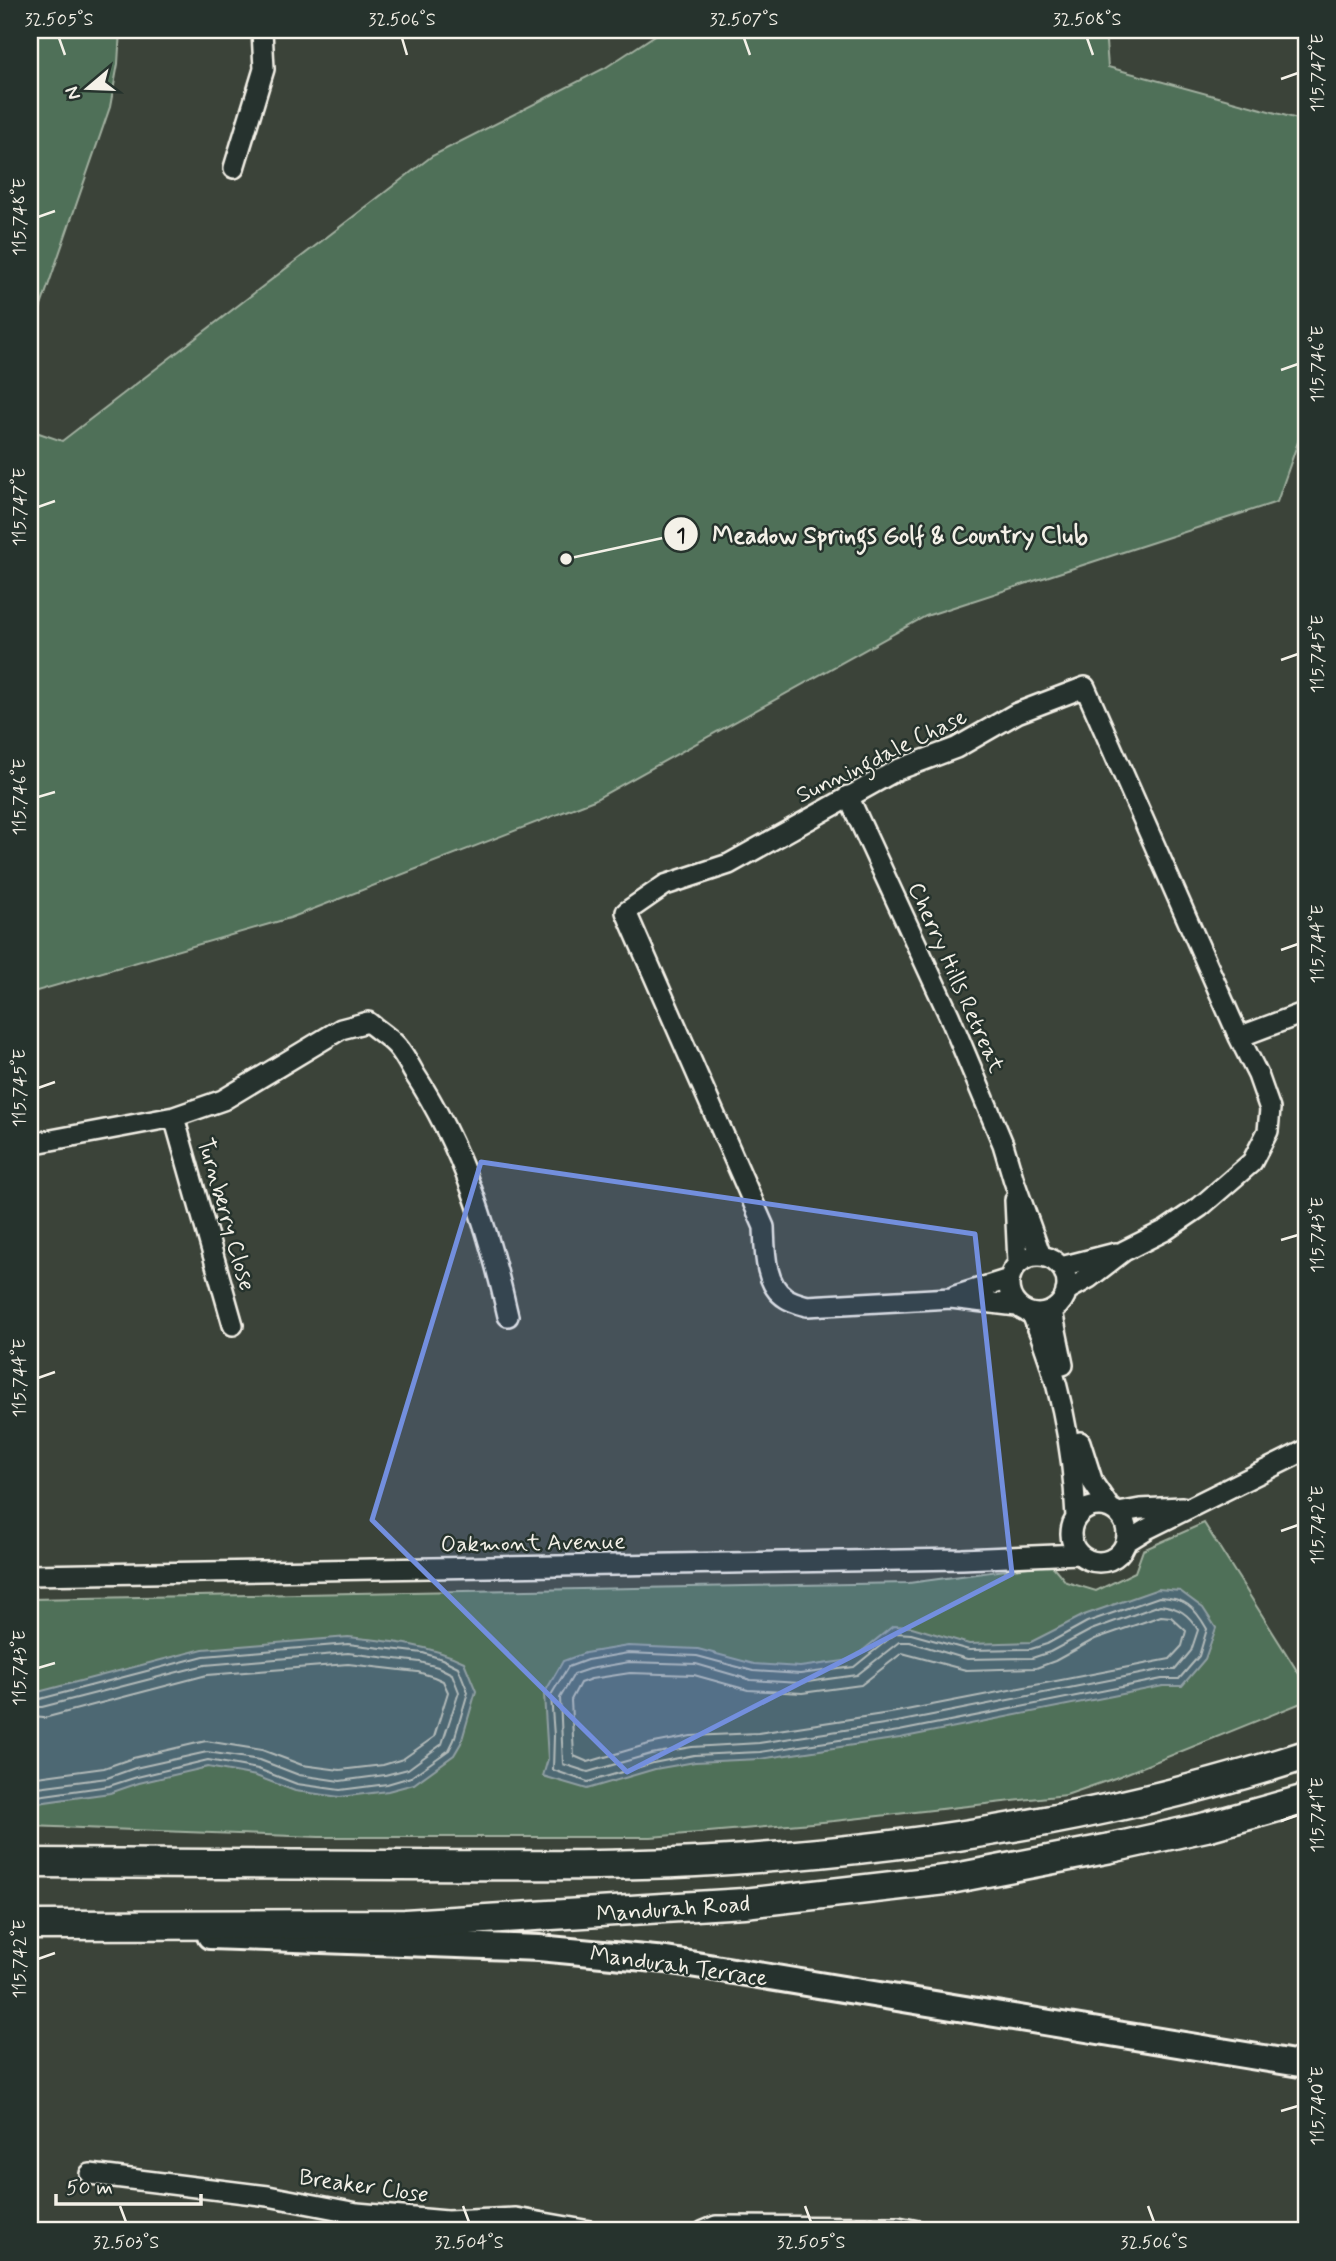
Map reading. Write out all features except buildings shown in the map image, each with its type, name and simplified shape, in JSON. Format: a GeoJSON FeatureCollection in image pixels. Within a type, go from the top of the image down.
{"type":"FeatureCollection","features":[{"type":"Feature","properties":{"kind":"highway","name":"Mandurah Road"},"geometry":{"type":"LineString","coordinates":[[30,1863],[521,1866],[695,1862],[787,1855],[964,1834],[1092,1812],[1191,1788],[1306,1755]]}},
{"type":"Feature","properties":{"kind":"highway","name":"Mandurah Road"},"geometry":{"type":"LineString","coordinates":[[38,1925],[405,1924],[744,1903],[945,1880],[1206,1827],[1306,1799]]}},
{"type":"Feature","properties":{"kind":"main road","name":"Mandurah Terrace"},"geometry":{"type":"LineString","coordinates":[[38,1925],[264,1940],[539,1948],[666,1960],[1306,2066]]}},
{"type":"Feature","properties":{"kind":"street"},"geometry":{"type":"LineString","coordinates":[[234,168],[264,69],[262,30]]}},
{"type":"Feature","properties":{"kind":"street","name":"Sunningdale Chase"},"geometry":{"type":"LineString","coordinates":[[1024,1310],[951,1298],[807,1306],[785,1298],[773,1286],[766,1259],[764,1227],[626,912],[665,885],[729,864],[897,770],[956,748],[1017,713],[1084,687],[1238,1037],[1258,1075],[1270,1109],[1268,1131],[1252,1162],[1200,1207],[1167,1230],[1124,1251],[1089,1278],[1066,1290]]}},
{"type":"Feature","properties":{"kind":"street","name":"Cherry Hills Retreat"},"geometry":{"type":"LineString","coordinates":[[848,796],[949,1015],[1003,1144],[1041,1256]]}},
{"type":"Feature","properties":{"kind":"street"},"geometry":{"type":"LineString","coordinates":[[1238,1037],[1306,1012]]}},
{"type":"Feature","properties":{"kind":"street"},"geometry":{"type":"LineString","coordinates":[[30,1144],[174,1117],[223,1100],[341,1030],[368,1022],[396,1045],[433,1101],[457,1152],[476,1203],[495,1260],[508,1316]]}},
{"type":"Feature","properties":{"kind":"street","name":"Turnberry Close"},"geometry":{"type":"LineString","coordinates":[[174,1117],[233,1325]]}},
{"type":"Feature","properties":{"kind":"street","name":"Cherry Hills Retreat"},"geometry":{"type":"LineString","coordinates":[[1013,1271],[1014,1181]]}},
{"type":"Feature","properties":{"kind":"street","name":"Sunningdale Chase"},"geometry":{"type":"LineString","coordinates":[[1060,1267],[1124,1251]]}},
{"type":"Feature","properties":{"kind":"street"},"geometry":{"type":"LineString","coordinates":[[1024,1310],[1042,1314],[1052,1311],[1062,1302],[1066,1278],[1060,1267],[1049,1258],[1029,1257],[1013,1271],[1009,1294],[1024,1310],[1048,1351],[1060,1393],[1072,1459],[1072,1542],[1079,1554],[1089,1560],[1106,1561],[1116,1556],[1126,1542],[1306,1450]]}},
{"type":"Feature","properties":{"kind":"street","name":"Sunningdale Chase"},"geometry":{"type":"LineString","coordinates":[[951,1298],[1013,1271]]}},
{"type":"Feature","properties":{"kind":"street"},"geometry":{"type":"LineString","coordinates":[[1052,1311],[1086,1465],[1093,1483],[1126,1526],[1126,1542]]}},
{"type":"Feature","properties":{"kind":"street"},"geometry":{"type":"LineString","coordinates":[[1036,1554],[1091,1507],[1114,1511],[1190,1507]]}},
{"type":"Feature","properties":{"kind":"street","name":"Oakmont Avenue"},"geometry":{"type":"LineString","coordinates":[[30,1575],[962,1559],[1079,1554]]}},
{"type":"Feature","properties":{"kind":"street","name":"Breaker Close"},"geometry":{"type":"LineString","coordinates":[[90,2174],[268,2196],[357,2213],[447,2221],[516,2218],[590,2231]]}},
{"type":"Feature","properties":{"kind":"street"},"geometry":{"type":"LineString","coordinates":[[705,2231],[716,2226],[819,2229],[898,2227],[918,2231]]}},
{"type":"Feature","properties":{"kind":"highlighted area"},"geometry":{"type":"Polygon","coordinates":[[[481,1162],[975,1234],[1012,1574],[627,1772],[372,1520],[481,1162]]]}},
{"type":"Feature","properties":{"kind":"green space"},"geometry":{"type":"Polygon","coordinates":[[[30,30],[120,30],[118,64],[110,107],[30,338],[30,30]]]}},
{"type":"Feature","properties":{"kind":"green space"},"geometry":{"type":"Polygon","coordinates":[[[663,30],[1105,30],[1108,67],[1298,119],[1306,134],[1306,419],[1277,502],[926,616],[594,800],[290,918],[30,993],[30,430],[62,441],[432,156],[605,68],[663,30]]]}},
{"type":"Feature","properties":{"kind":"green space"},"geometry":{"type":"Polygon","coordinates":[[[1204,1523],[1306,1685],[1306,1701],[1066,1795],[834,1821],[651,1837],[319,1837],[30,1826],[30,1599],[909,1583],[1051,1564],[1066,1582],[1096,1591],[1135,1572],[1143,1550],[1204,1523]]]}},
{"type":"Feature","properties":{"kind":"water"},"geometry":{"type":"Polygon","coordinates":[[[1158,1589],[1180,1591],[1203,1608],[1216,1628],[1205,1659],[1182,1686],[1163,1686],[900,1738],[760,1759],[695,1762],[655,1769],[587,1789],[543,1776],[548,1759],[544,1694],[563,1661],[585,1653],[628,1646],[698,1649],[754,1664],[800,1667],[851,1660],[893,1626],[912,1627],[969,1644],[1031,1642],[1084,1615],[1158,1589]]]}},
{"type":"Feature","properties":{"kind":"water"},"geometry":{"type":"Polygon","coordinates":[[[348,1637],[422,1647],[464,1662],[476,1691],[461,1743],[454,1755],[414,1784],[388,1791],[340,1797],[295,1791],[256,1776],[208,1767],[139,1783],[110,1793],[30,1804],[30,1691],[38,1692],[203,1649],[348,1637]]]}},
{"type":"Feature","properties":{"kind":"place","name":"Meadow Springs Golf & Country Club"},"geometry":{"type":"Point","coordinates":[566,559]}}]}
